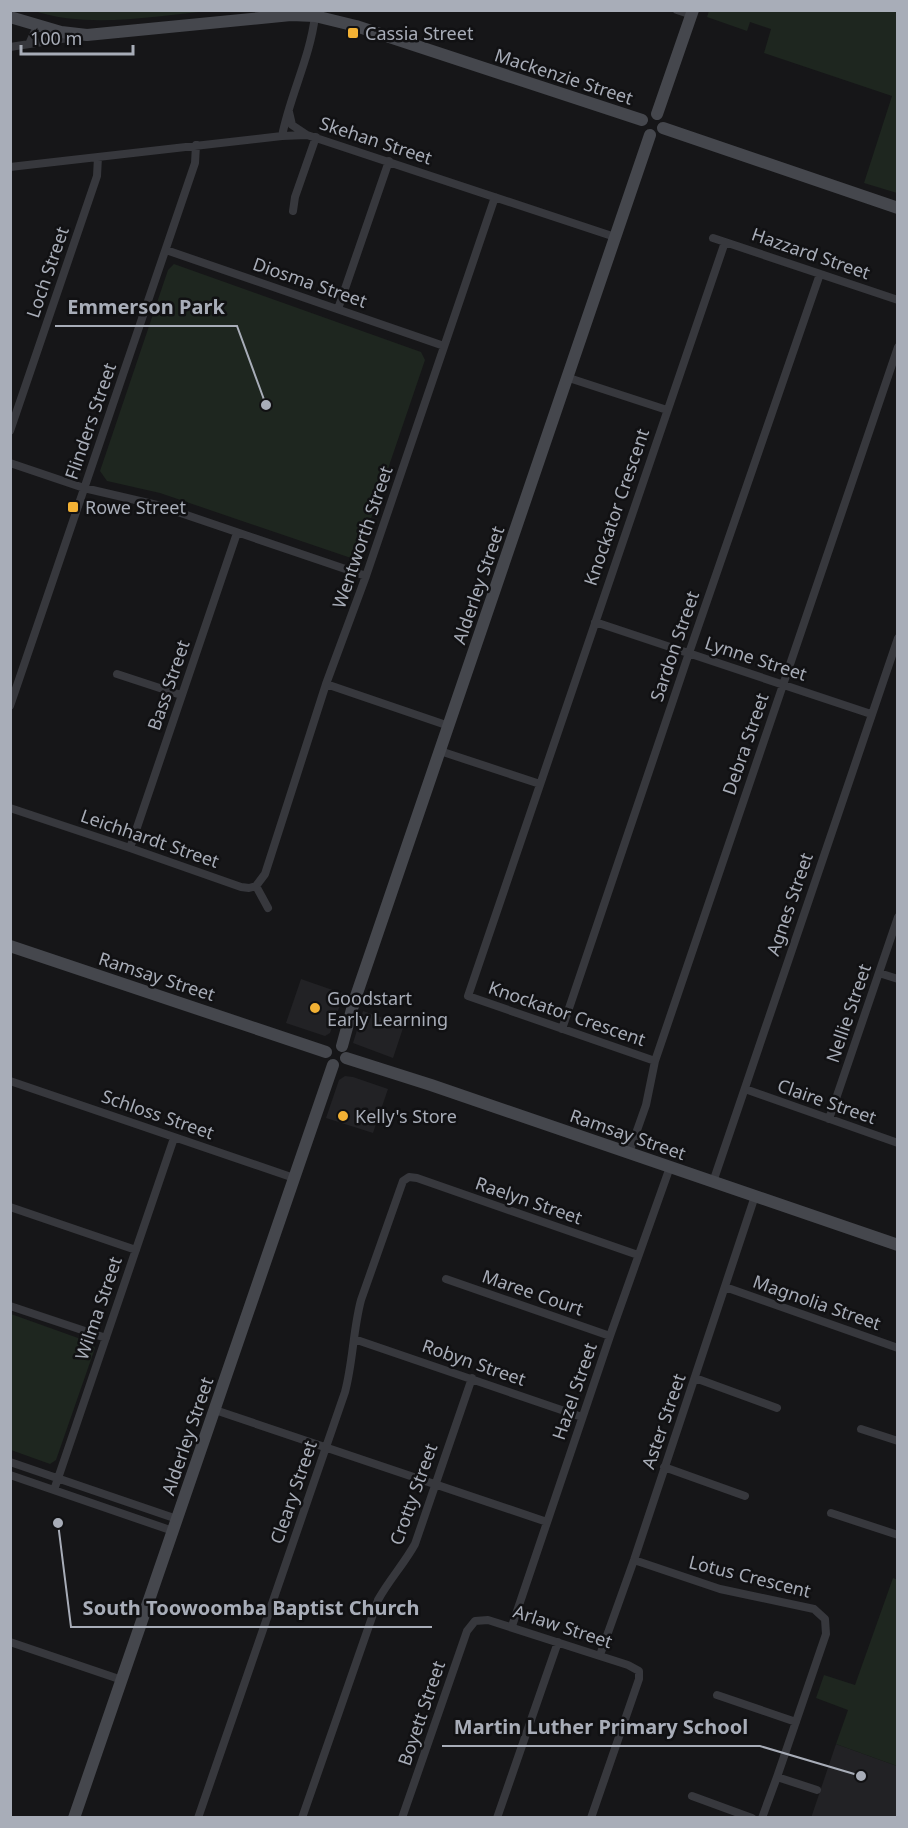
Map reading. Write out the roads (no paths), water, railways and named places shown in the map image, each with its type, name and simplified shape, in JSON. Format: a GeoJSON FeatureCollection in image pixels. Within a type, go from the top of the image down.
{"type":"FeatureCollection","features":[{"type":"Feature","properties":{"kind":"street"},"geometry":{"type":"LineString","coordinates":[[657,114],[692,13],[677,10]]}},
{"type":"Feature","properties":{"kind":"street","name":"Mackenzie Street"},"geometry":{"type":"LineString","coordinates":[[10,47],[87,35],[291,15],[315,16],[356,26],[642,120]]}},
{"type":"Feature","properties":{"kind":"street","name":"Mackenzie Street"},"geometry":{"type":"LineString","coordinates":[[10,16],[61,32],[87,35]]}},
{"type":"Feature","properties":{"kind":"street"},"geometry":{"type":"LineString","coordinates":[[282,136],[288,109],[313,39],[315,16]]}},
{"type":"Feature","properties":{"kind":"street"},"geometry":{"type":"LineString","coordinates":[[29,44],[37,26]]}},
{"type":"Feature","properties":{"kind":"street"},"geometry":{"type":"LineString","coordinates":[[288,109],[292,125],[312,136],[293,211]]}},
{"type":"Feature","properties":{"kind":"street"},"geometry":{"type":"LineString","coordinates":[[647,114],[657,114],[663,120],[663,128],[657,135],[650,135],[643,130],[642,120],[647,114]]}},
{"type":"Feature","properties":{"kind":"street"},"geometry":{"type":"LineString","coordinates":[[663,128],[897,208]]}},
{"type":"Feature","properties":{"kind":"street","name":"Alderley Street"},"geometry":{"type":"LineString","coordinates":[[342,1046],[352,1010],[448,726],[650,135]]}},
{"type":"Feature","properties":{"kind":"street","name":"Skehan Street"},"geometry":{"type":"LineString","coordinates":[[10,167],[282,136],[312,136],[615,237]]}},
{"type":"Feature","properties":{"kind":"street","name":"Flinders Street"},"geometry":{"type":"LineString","coordinates":[[10,706],[195,163],[196,145]]}},
{"type":"Feature","properties":{"kind":"street","name":"Loch Street"},"geometry":{"type":"LineString","coordinates":[[10,430],[97,176],[98,157]]}},
{"type":"Feature","properties":{"kind":"street"},"geometry":{"type":"LineString","coordinates":[[338,309],[389,161]]}},
{"type":"Feature","properties":{"kind":"street","name":"Wentworth Street"},"geometry":{"type":"LineString","coordinates":[[256,886],[265,874],[326,684],[366,576],[495,197]]}},
{"type":"Feature","properties":{"kind":"street","name":"Hazzard Street"},"geometry":{"type":"LineString","coordinates":[[713,238],[897,300]]}},
{"type":"Feature","properties":{"kind":"street","name":"Knockator Crescent"},"geometry":{"type":"LineString","coordinates":[[460,1002],[468,996],[725,242]]}},
{"type":"Feature","properties":{"kind":"street","name":"Diosma Street"},"geometry":{"type":"LineString","coordinates":[[166,250],[444,346]]}},
{"type":"Feature","properties":{"kind":"street","name":"Sardon Street"},"geometry":{"type":"LineString","coordinates":[[562,1029],[688,653],[820,274]]}},
{"type":"Feature","properties":{"kind":"street","name":"Debra Street"},"geometry":{"type":"LineString","coordinates":[[630,1153],[645,1105],[654,1061],[897,347]]}},
{"type":"Feature","properties":{"kind":"street"},"geometry":{"type":"LineString","coordinates":[[568,378],[667,410]]}},
{"type":"Feature","properties":{"kind":"street"},"geometry":{"type":"LineString","coordinates":[[10,463],[84,488],[157,505],[366,576]]}},
{"type":"Feature","properties":{"kind":"street","name":"Bass Street"},"geometry":{"type":"LineString","coordinates":[[130,848],[237,533]]}},
{"type":"Feature","properties":{"kind":"street","name":"Lynne Street"},"geometry":{"type":"LineString","coordinates":[[595,622],[871,714]]}},
{"type":"Feature","properties":{"kind":"street","name":"Agnes Street"},"geometry":{"type":"LineString","coordinates":[[713,1182],[897,638]]}},
{"type":"Feature","properties":{"kind":"street"},"geometry":{"type":"LineString","coordinates":[[117,674],[181,695]]}},
{"type":"Feature","properties":{"kind":"street"},"geometry":{"type":"LineString","coordinates":[[326,684],[448,726]]}},
{"type":"Feature","properties":{"kind":"street"},"geometry":{"type":"LineString","coordinates":[[440,751],[540,784]]}},
{"type":"Feature","properties":{"kind":"street","name":"Leichhardt Street"},"geometry":{"type":"LineString","coordinates":[[10,808],[241,887],[256,886]]}},
{"type":"Feature","properties":{"kind":"street"},"geometry":{"type":"LineString","coordinates":[[256,886],[268,908]]}},
{"type":"Feature","properties":{"kind":"street","name":"Nellie Street"},"geometry":{"type":"LineString","coordinates":[[829,1119],[897,917]]}},
{"type":"Feature","properties":{"kind":"street","name":"Ramsay Street"},"geometry":{"type":"LineString","coordinates":[[10,946],[326,1052]]}},
{"type":"Feature","properties":{"kind":"street"},"geometry":{"type":"LineString","coordinates":[[879,973],[897,979]]}},
{"type":"Feature","properties":{"kind":"street","name":"Knockator Crescent"},"geometry":{"type":"LineString","coordinates":[[468,996],[654,1061]]}},
{"type":"Feature","properties":{"kind":"street"},"geometry":{"type":"LineString","coordinates":[[334,1045],[342,1046],[346,1052],[346,1059],[341,1065],[333,1065],[327,1060],[326,1052],[334,1045]]}},
{"type":"Feature","properties":{"kind":"street","name":"Ramsay Street"},"geometry":{"type":"LineString","coordinates":[[346,1059],[431,1085],[897,1245]]}},
{"type":"Feature","properties":{"kind":"street","name":"Alderley Street"},"geometry":{"type":"LineString","coordinates":[[74,1818],[333,1065]]}},
{"type":"Feature","properties":{"kind":"street","name":"Schloss Street"},"geometry":{"type":"LineString","coordinates":[[10,1081],[294,1178]]}},
{"type":"Feature","properties":{"kind":"street","name":"Claire Street"},"geometry":{"type":"LineString","coordinates":[[745,1089],[897,1143]]}},
{"type":"Feature","properties":{"kind":"street","name":"Wilma Street"},"geometry":{"type":"LineString","coordinates":[[54,1490],[174,1138]]}},
{"type":"Feature","properties":{"kind":"street","name":"Hazel Street"},"geometry":{"type":"LineString","coordinates":[[512,1626],[582,1417],[670,1167]]}},
{"type":"Feature","properties":{"kind":"street","name":"Raelyn Street"},"geometry":{"type":"LineString","coordinates":[[409,1177],[638,1255]]}},
{"type":"Feature","properties":{"kind":"street","name":"Cleary Street"},"geometry":{"type":"LineString","coordinates":[[198,1818],[348,1382],[361,1300],[399,1189],[403,1181],[409,1177]]}},
{"type":"Feature","properties":{"kind":"street","name":"Aster Street"},"geometry":{"type":"LineString","coordinates":[[600,1655],[634,1560],[755,1196]]}},
{"type":"Feature","properties":{"kind":"street"},"geometry":{"type":"LineString","coordinates":[[10,1207],[136,1250]]}},
{"type":"Feature","properties":{"kind":"street","name":"Maree Court"},"geometry":{"type":"LineString","coordinates":[[446,1279],[610,1336]]}},
{"type":"Feature","properties":{"kind":"street","name":"Magnolia Street"},"geometry":{"type":"LineString","coordinates":[[725,1287],[897,1348]]}},
{"type":"Feature","properties":{"kind":"street"},"geometry":{"type":"LineString","coordinates":[[10,1306],[106,1338]]}},
{"type":"Feature","properties":{"kind":"street","name":"Robyn Street"},"geometry":{"type":"LineString","coordinates":[[354,1340],[582,1417]]}},
{"type":"Feature","properties":{"kind":"street","name":"Crotty Street"},"geometry":{"type":"LineString","coordinates":[[302,1818],[378,1600],[415,1544],[472,1378]]}},
{"type":"Feature","properties":{"kind":"street"},"geometry":{"type":"LineString","coordinates":[[694,1378],[777,1408]]}},
{"type":"Feature","properties":{"kind":"street"},"geometry":{"type":"LineString","coordinates":[[215,1410],[547,1522]]}},
{"type":"Feature","properties":{"kind":"street"},"geometry":{"type":"LineString","coordinates":[[861,1429],[897,1441]]}},
{"type":"Feature","properties":{"kind":"street"},"geometry":{"type":"LineString","coordinates":[[10,1462],[177,1518]]}},
{"type":"Feature","properties":{"kind":"street"},"geometry":{"type":"LineString","coordinates":[[664,1467],[745,1496]]}},
{"type":"Feature","properties":{"kind":"street"},"geometry":{"type":"LineString","coordinates":[[10,1475],[173,1531]]}},
{"type":"Feature","properties":{"kind":"street"},"geometry":{"type":"LineString","coordinates":[[831,1513],[897,1535]]}},
{"type":"Feature","properties":{"kind":"street","name":"Lotus Crescent"},"geometry":{"type":"LineString","coordinates":[[634,1560],[720,1589],[803,1606],[821,1612],[825,1619],[826,1634],[762,1818]]}},
{"type":"Feature","properties":{"kind":"street","name":"Arlaw Street"},"geometry":{"type":"LineString","coordinates":[[475,1621],[488,1620],[512,1626],[600,1655],[639,1671],[639,1679],[591,1818]]}},
{"type":"Feature","properties":{"kind":"street","name":"Boyett Street"},"geometry":{"type":"LineString","coordinates":[[402,1818],[467,1631],[475,1621]]}},
{"type":"Feature","properties":{"kind":"street"},"geometry":{"type":"LineString","coordinates":[[10,1642],[122,1680]]}},
{"type":"Feature","properties":{"kind":"street"},"geometry":{"type":"LineString","coordinates":[[497,1818],[558,1642]]}},
{"type":"Feature","properties":{"kind":"street"},"geometry":{"type":"LineString","coordinates":[[717,1695],[796,1722]]}},
{"type":"Feature","properties":{"kind":"street"},"geometry":{"type":"LineString","coordinates":[[777,1777],[817,1790]]}},
{"type":"Feature","properties":{"kind":"street"},"geometry":{"type":"LineString","coordinates":[[692,1796],[752,1818]]}},
{"type":"Feature","properties":{"kind":"place","name":"Cassia Street"},"geometry":{"type":"Point","coordinates":[353,33]}},
{"type":"Feature","properties":{"kind":"place","name":"Emmerson Park"},"geometry":{"type":"Point","coordinates":[266,405]}},
{"type":"Feature","properties":{"kind":"place","name":"Rowe Street"},"geometry":{"type":"Point","coordinates":[73,507]}},
{"type":"Feature","properties":{"kind":"place","name":"Goodstart Early Learning"},"geometry":{"type":"Point","coordinates":[315,1008]}},
{"type":"Feature","properties":{"kind":"place","name":"Kelly's Store"},"geometry":{"type":"Point","coordinates":[343,1116]}},
{"type":"Feature","properties":{"kind":"place","name":"South Toowoomba Baptist Church"},"geometry":{"type":"Point","coordinates":[58,1523]}},
{"type":"Feature","properties":{"kind":"place","name":"Martin Luther Primary School"},"geometry":{"type":"Point","coordinates":[861,1776]}}]}
